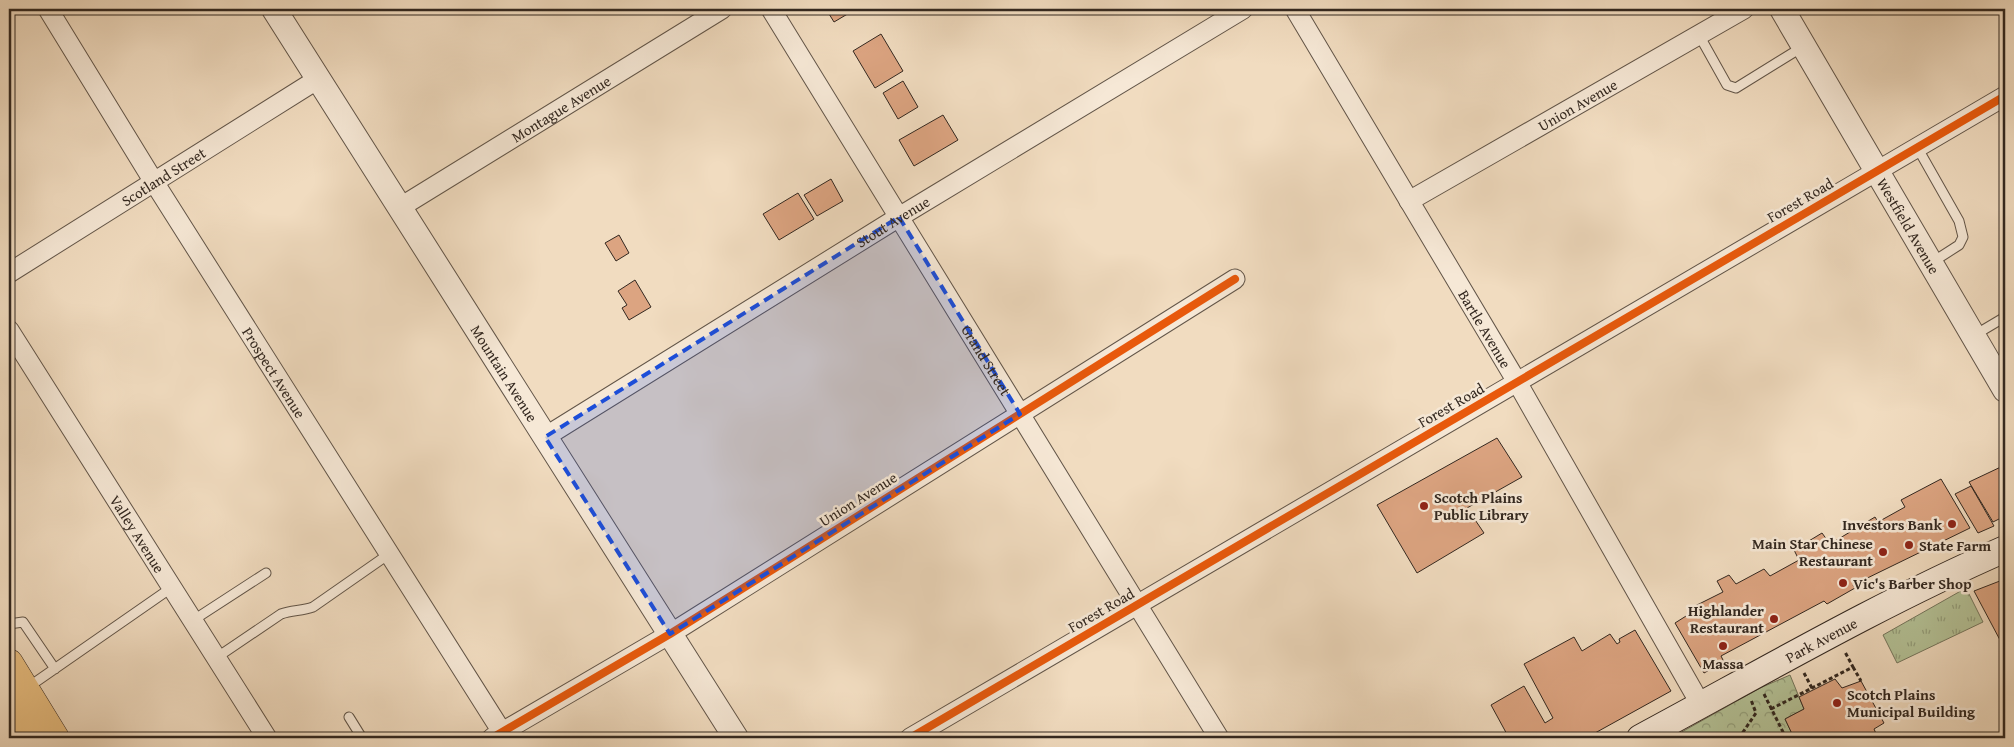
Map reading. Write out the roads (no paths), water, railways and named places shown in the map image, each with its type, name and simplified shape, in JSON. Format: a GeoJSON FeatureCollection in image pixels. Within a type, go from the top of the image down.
{"type":"FeatureCollection","features":[{"type":"Feature","properties":{"kind":"highway"},"geometry":{"type":"LineString","coordinates":[[9,663],[55,738]]}},
{"type":"Feature","properties":{"kind":"main road","name":"Park Avenue"},"geometry":{"type":"LineString","coordinates":[[1640,738],[1822,638],[1954,571],[2005,549]]}},
{"type":"Feature","properties":{"kind":"street","name":"Prospect Avenue"},"geometry":{"type":"LineString","coordinates":[[48,9],[154,182],[389,554],[497,735]]}},
{"type":"Feature","properties":{"kind":"street","name":"Mountain Avenue"},"geometry":{"type":"LineString","coordinates":[[274,9],[736,738]]}},
{"type":"Feature","properties":{"kind":"street","name":"Montague Avenue"},"geometry":{"type":"LineString","coordinates":[[400,208],[722,9]]}},
{"type":"Feature","properties":{"kind":"street","name":"Grand Street"},"geometry":{"type":"LineString","coordinates":[[772,9],[1219,738]]}},
{"type":"Feature","properties":{"kind":"street","name":"Stout Avenue"},"geometry":{"type":"LineString","coordinates":[[544,437],[899,217],[1243,9]]}},
{"type":"Feature","properties":{"kind":"street","name":"Bartle Avenue"},"geometry":{"type":"LineString","coordinates":[[1295,9],[1516,382],[1701,705]]}},
{"type":"Feature","properties":{"kind":"street","name":"Union Avenue"},"geometry":{"type":"LineString","coordinates":[[1409,201],[1744,9]]}},
{"type":"Feature","properties":{"kind":"street","name":"Westfield Avenue"},"geometry":{"type":"LineString","coordinates":[[1782,9],[1973,336],[2004,384]]}},
{"type":"Feature","properties":{"kind":"street","name":"Scotland Street"},"geometry":{"type":"LineString","coordinates":[[9,273],[318,79]]}},
{"type":"Feature","properties":{"kind":"street","name":"Forest Road"},"geometry":{"type":"LineString","coordinates":[[910,738],[2005,96]]}},
{"type":"Feature","properties":{"kind":"street","name":"Union Avenue"},"geometry":{"type":"LineString","coordinates":[[497,735],[670,634],[1235,278]]}},
{"type":"Feature","properties":{"kind":"street","name":"Valley Avenue"},"geometry":{"type":"LineString","coordinates":[[9,330],[267,738]]}},
{"type":"Feature","properties":{"kind":"lane"},"geometry":{"type":"LineString","coordinates":[[1699,35],[1727,85],[1736,88],[1804,46]]}},
{"type":"Feature","properties":{"kind":"lane"},"geometry":{"type":"LineString","coordinates":[[1917,147],[1959,221],[1963,238],[1959,245],[1931,263]]}},
{"type":"Feature","properties":{"kind":"lane"},"geometry":{"type":"LineString","coordinates":[[1973,336],[2005,317]]}},
{"type":"Feature","properties":{"kind":"lane"},"geometry":{"type":"LineString","coordinates":[[216,658],[281,614],[291,611],[302,611],[313,607],[389,554]]}},
{"type":"Feature","properties":{"kind":"lane"},"geometry":{"type":"LineString","coordinates":[[192,621],[266,573]]}},
{"type":"Feature","properties":{"kind":"lane"},"geometry":{"type":"LineString","coordinates":[[25,690],[172,588]]}},
{"type":"Feature","properties":{"kind":"lane"},"geometry":{"type":"LineString","coordinates":[[9,624],[23,622],[55,669]]}},
{"type":"Feature","properties":{"kind":"lane"},"geometry":{"type":"LineString","coordinates":[[349,717],[362,738]]}},
{"type":"Feature","properties":{"kind":"place","name":"Scotch Plains Public Library"},"geometry":{"type":"Point","coordinates":[1424,506]}},
{"type":"Feature","properties":{"kind":"place","name":"Investors Bank"},"geometry":{"type":"Point","coordinates":[1952,524]}},
{"type":"Feature","properties":{"kind":"place","name":"State Farm"},"geometry":{"type":"Point","coordinates":[1909,545]}},
{"type":"Feature","properties":{"kind":"place","name":"Main Star Chinese Restaurant"},"geometry":{"type":"Point","coordinates":[1883,552]}},
{"type":"Feature","properties":{"kind":"place","name":"Vic's Barber Shop"},"geometry":{"type":"Point","coordinates":[1843,583]}},
{"type":"Feature","properties":{"kind":"place","name":"Highlander Restaurant"},"geometry":{"type":"Point","coordinates":[1774,619]}},
{"type":"Feature","properties":{"kind":"place","name":"Massa"},"geometry":{"type":"Point","coordinates":[1723,646]}},
{"type":"Feature","properties":{"kind":"place","name":"Scotch Plains Municipal Building"},"geometry":{"type":"Point","coordinates":[1837,703]}}]}
